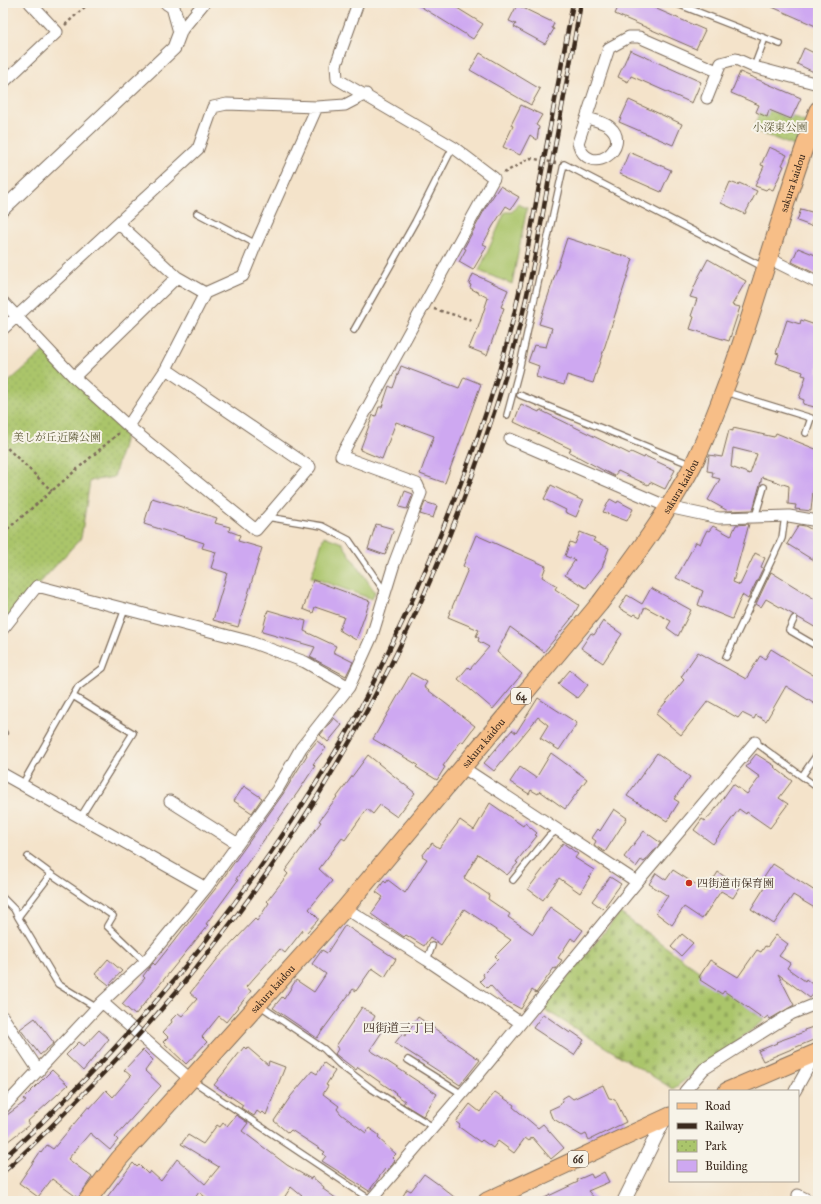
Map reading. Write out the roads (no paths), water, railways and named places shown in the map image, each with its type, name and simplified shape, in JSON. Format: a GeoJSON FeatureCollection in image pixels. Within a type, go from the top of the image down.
{"type":"FeatureCollection","features":[{"type":"Feature","properties":{"kind":"main road","name":"sakura kaidou"},"geometry":{"type":"LineString","coordinates":[[88,1201],[119,1159],[345,908],[600,602],[637,554],[668,507],[693,465],[724,391],[767,263],[796,168],[818,110]]}},
{"type":"Feature","properties":{"kind":"main road"},"geometry":{"type":"LineString","coordinates":[[729,1090],[817,1053]]}},
{"type":"Feature","properties":{"kind":"main road","name":"66"},"geometry":{"type":"LineString","coordinates":[[486,1201],[668,1115]]}},
{"type":"Feature","properties":{"kind":"street"},"geometry":{"type":"LineString","coordinates":[[3,82],[57,32],[30,3]]}},
{"type":"Feature","properties":{"kind":"street"},"geometry":{"type":"LineString","coordinates":[[167,3],[173,7],[180,32]]}},
{"type":"Feature","properties":{"kind":"street"},"geometry":{"type":"LineString","coordinates":[[3,209],[174,48],[180,32],[204,3]]}},
{"type":"Feature","properties":{"kind":"street"},"geometry":{"type":"LineString","coordinates":[[5,1102],[39,1071],[100,1005],[145,962],[206,888],[277,790],[301,748],[349,687],[372,636],[385,593],[421,493],[416,484],[341,456],[494,178],[453,147],[337,78],[336,65],[358,3]]}},
{"type":"Feature","properties":{"kind":"street"},"geometry":{"type":"LineString","coordinates":[[587,118],[609,48],[629,37],[639,37],[717,71]]}},
{"type":"Feature","properties":{"kind":"street"},"geometry":{"type":"LineString","coordinates":[[706,98],[721,62],[736,60],[754,67],[818,84]]}},
{"type":"Feature","properties":{"kind":"street"},"geometry":{"type":"LineString","coordinates":[[3,329],[198,149],[213,107],[227,104],[317,107],[345,106],[366,94]]}},
{"type":"Feature","properties":{"kind":"street"},"geometry":{"type":"LineString","coordinates":[[128,426],[166,369],[205,293],[243,276],[317,107]]}},
{"type":"Feature","properties":{"kind":"street"},"geometry":{"type":"LineString","coordinates":[[118,223],[177,277],[205,293]]}},
{"type":"Feature","properties":{"kind":"street"},"geometry":{"type":"LineString","coordinates":[[767,263],[818,283]]}},
{"type":"Feature","properties":{"kind":"street"},"geometry":{"type":"LineString","coordinates":[[74,377],[177,277]]}},
{"type":"Feature","properties":{"kind":"street"},"geometry":{"type":"LineString","coordinates":[[3,302],[74,377],[128,426],[256,530],[310,467],[166,369]]}},
{"type":"Feature","properties":{"kind":"street"},"geometry":{"type":"LineString","coordinates":[[510,439],[668,507],[719,518],[784,516],[818,521]]}},
{"type":"Feature","properties":{"kind":"street"},"geometry":{"type":"LineString","coordinates":[[3,629],[37,586],[248,641],[306,662],[349,687]]}},
{"type":"Feature","properties":{"kind":"street"},"geometry":{"type":"LineString","coordinates":[[370,1200],[462,1094],[755,742]]}},
{"type":"Feature","properties":{"kind":"street"},"geometry":{"type":"LineString","coordinates":[[462,767],[637,882]]}},
{"type":"Feature","properties":{"kind":"street"},"geometry":{"type":"LineString","coordinates":[[3,774],[206,888]]}},
{"type":"Feature","properties":{"kind":"street"},"geometry":{"type":"LineString","coordinates":[[170,801],[238,844]]}},
{"type":"Feature","properties":{"kind":"street"},"geometry":{"type":"LineString","coordinates":[[345,908],[427,960],[521,1023]]}},
{"type":"Feature","properties":{"kind":"street"},"geometry":{"type":"LineString","coordinates":[[685,1090],[704,1069],[791,1014],[818,1002]]}},
{"type":"Feature","properties":{"kind":"street"},"geometry":{"type":"LineString","coordinates":[[100,1005],[191,1080]]}},
{"type":"Feature","properties":{"kind":"street"},"geometry":{"type":"LineString","coordinates":[[3,1017],[39,1071]]}},
{"type":"Feature","properties":{"kind":"street"},"geometry":{"type":"LineString","coordinates":[[796,1090],[817,1053]]}},
{"type":"Feature","properties":{"kind":"street"},"geometry":{"type":"LineString","coordinates":[[624,1201],[668,1115]]}},
{"type":"Feature","properties":{"kind":"street"},"geometry":{"type":"LineString","coordinates":[[798,1195],[810,1201]]}},
{"type":"Feature","properties":{"kind":"lane"},"geometry":{"type":"LineString","coordinates":[[675,3],[780,44]]}},
{"type":"Feature","properties":{"kind":"lane"},"geometry":{"type":"LineString","coordinates":[[754,67],[765,38]]}},
{"type":"Feature","properties":{"kind":"lane"},"geometry":{"type":"LineString","coordinates":[[354,330],[415,222],[453,147]]}},
{"type":"Feature","properties":{"kind":"lane"},"geometry":{"type":"LineString","coordinates":[[507,415],[519,370],[564,164],[767,263]]}},
{"type":"Feature","properties":{"kind":"lane"},"geometry":{"type":"LineString","coordinates":[[196,213],[256,244]]}},
{"type":"Feature","properties":{"kind":"lane"},"geometry":{"type":"LineString","coordinates":[[724,391],[811,418],[806,433]]}},
{"type":"Feature","properties":{"kind":"lane"},"geometry":{"type":"LineString","coordinates":[[520,395],[693,465]]}},
{"type":"Feature","properties":{"kind":"lane"},"geometry":{"type":"LineString","coordinates":[[755,517],[764,487]]}},
{"type":"Feature","properties":{"kind":"lane"},"geometry":{"type":"LineString","coordinates":[[726,657],[782,538],[784,516]]}},
{"type":"Feature","properties":{"kind":"lane"},"geometry":{"type":"LineString","coordinates":[[266,517],[322,526],[349,540],[385,593]]}},
{"type":"Feature","properties":{"kind":"lane"},"geometry":{"type":"LineString","coordinates":[[22,785],[78,686],[102,668],[125,609]]}},
{"type":"Feature","properties":{"kind":"lane"},"geometry":{"type":"LineString","coordinates":[[794,619],[789,630],[818,647]]}},
{"type":"Feature","properties":{"kind":"lane"},"geometry":{"type":"LineString","coordinates":[[73,696],[133,733],[80,818]]}},
{"type":"Feature","properties":{"kind":"lane"},"geometry":{"type":"LineString","coordinates":[[755,742],[818,788]]}},
{"type":"Feature","properties":{"kind":"lane"},"geometry":{"type":"LineString","coordinates":[[802,776],[818,753]]}},
{"type":"Feature","properties":{"kind":"lane"},"geometry":{"type":"LineString","coordinates":[[513,880],[549,836],[558,830]]}},
{"type":"Feature","properties":{"kind":"lane"},"geometry":{"type":"LineString","coordinates":[[28,858],[112,916],[107,926],[145,962]]}},
{"type":"Feature","properties":{"kind":"lane"},"geometry":{"type":"LineString","coordinates":[[18,917],[51,874]]}},
{"type":"Feature","properties":{"kind":"lane"},"geometry":{"type":"LineString","coordinates":[[3,898],[14,909],[58,984],[100,1005]]}},
{"type":"Feature","properties":{"kind":"lane"},"geometry":{"type":"LineString","coordinates":[[427,960],[432,946]]}},
{"type":"Feature","properties":{"kind":"lane"},"geometry":{"type":"LineString","coordinates":[[259,1005],[324,1048],[339,1064],[372,1088],[434,1127]]}},
{"type":"Feature","properties":{"kind":"lane"},"geometry":{"type":"LineString","coordinates":[[408,1060],[462,1094]]}},
{"type":"Feature","properties":{"kind":"lane"},"geometry":{"type":"LineString","coordinates":[[191,1080],[370,1200]]}},
{"type":"Feature","properties":{"kind":"railway"},"geometry":{"type":"LineString","coordinates":[[3,1159],[52,1113],[99,1065],[144,1016],[187,964],[268,857],[305,801],[358,713],[406,614],[434,550],[472,453],[504,354],[523,273],[573,3]]}},
{"type":"Feature","properties":{"kind":"railway"},"geometry":{"type":"LineString","coordinates":[[3,1172],[38,1140],[94,1083],[166,1004],[232,921],[292,836],[347,746],[396,654],[440,558],[478,460],[511,358],[526,300],[534,260],[581,3]]}},
{"type":"Feature","properties":{"kind":"place","name":"四街道市保育園"},"geometry":{"type":"Point","coordinates":[689,883]}},
{"type":"Feature","properties":{"kind":"district","name":"四街道三丁目"},"geometry":{"type":"Point","coordinates":[399,1028]}},
{"type":"Feature","properties":{"kind":"park label","name":"小深東公園"},"geometry":{"type":"Point","coordinates":[780,127]}},
{"type":"Feature","properties":{"kind":"park label","name":"美しが丘近隣公園"},"geometry":{"type":"Point","coordinates":[57,437]}}]}
